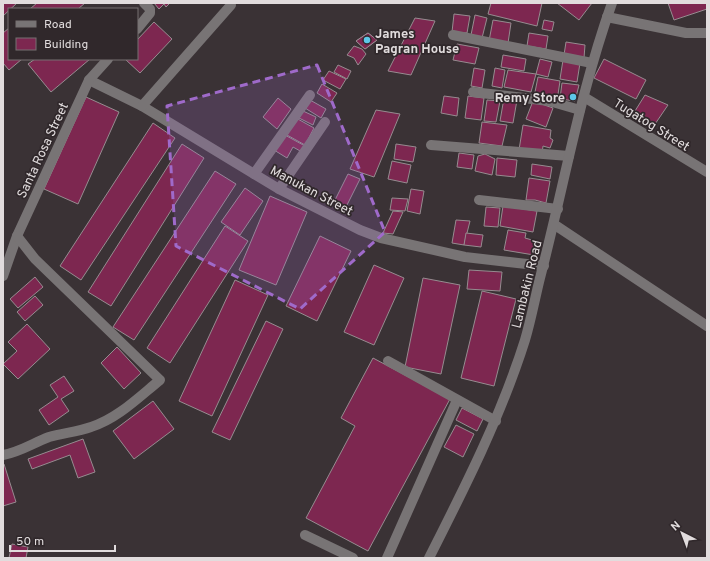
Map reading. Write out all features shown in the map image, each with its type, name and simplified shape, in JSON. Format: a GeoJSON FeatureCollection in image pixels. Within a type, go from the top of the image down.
{"type":"FeatureCollection","features":[{"type":"Feature","properties":{"kind":"street"},"geometry":{"type":"LineString","coordinates":[[138,28],[150,13],[150,9],[144,3]]}},
{"type":"Feature","properties":{"kind":"street","name":"Lambakin Road"},"geometry":{"type":"LineString","coordinates":[[429,558],[496,421],[525,339],[555,225],[569,156],[592,63],[612,3]]}},
{"type":"Feature","properties":{"kind":"street"},"geometry":{"type":"LineString","coordinates":[[142,106],[231,5]]}},
{"type":"Feature","properties":{"kind":"street"},"geometry":{"type":"LineString","coordinates":[[607,17],[686,33],[707,33]]}},
{"type":"Feature","properties":{"kind":"street"},"geometry":{"type":"LineString","coordinates":[[454,35],[592,63]]}},
{"type":"Feature","properties":{"kind":"street","name":"Santa Rosa Street"},"geometry":{"type":"LineString","coordinates":[[3,276],[17,236],[89,80],[107,60]]}},
{"type":"Feature","properties":{"kind":"street","name":"Manukan Street"},"geometry":{"type":"LineString","coordinates":[[89,80],[142,106],[279,189],[360,230],[381,238],[465,257],[544,266]]}},
{"type":"Feature","properties":{"kind":"street"},"geometry":{"type":"LineString","coordinates":[[473,92],[549,101],[580,110]]}},
{"type":"Feature","properties":{"kind":"street"},"geometry":{"type":"LineString","coordinates":[[254,174],[310,95]]}},
{"type":"Feature","properties":{"kind":"street","name":"Tugatog Street"},"geometry":{"type":"LineString","coordinates":[[584,97],[707,172]]}},
{"type":"Feature","properties":{"kind":"street"},"geometry":{"type":"LineString","coordinates":[[279,189],[325,122]]}},
{"type":"Feature","properties":{"kind":"street"},"geometry":{"type":"LineString","coordinates":[[431,145],[569,156]]}},
{"type":"Feature","properties":{"kind":"street"},"geometry":{"type":"LineString","coordinates":[[479,200],[558,209]]}},
{"type":"Feature","properties":{"kind":"street"},"geometry":{"type":"LineString","coordinates":[[555,225],[707,326]]}},
{"type":"Feature","properties":{"kind":"street"},"geometry":{"type":"LineString","coordinates":[[3,455],[14,453],[49,437],[92,427],[124,409],[160,380],[35,259],[17,236]]}},
{"type":"Feature","properties":{"kind":"street"},"geometry":{"type":"LineString","coordinates":[[388,361],[496,421]]}},
{"type":"Feature","properties":{"kind":"street"},"geometry":{"type":"LineString","coordinates":[[387,558],[457,400]]}},
{"type":"Feature","properties":{"kind":"street"},"geometry":{"type":"LineString","coordinates":[[305,534],[353,558]]}},
{"type":"Feature","properties":{"kind":"highlighted area"},"geometry":{"type":"Polygon","coordinates":[[[317,65],[385,232],[300,309],[176,246],[167,106],[317,65]]]}},
{"type":"Feature","properties":{"kind":"building"},"geometry":{"type":"Polygon","coordinates":[[[3,3],[17,3],[12,8],[8,8],[8,11],[3,16],[3,3]]]}},
{"type":"Feature","properties":{"kind":"building"},"geometry":{"type":"Polygon","coordinates":[[[37,3],[85,3],[79,8],[31,8],[37,3]]]}},
{"type":"Feature","properties":{"kind":"building"},"geometry":{"type":"Polygon","coordinates":[[[154,3],[170,3],[166,7],[164,4],[159,9],[154,3]]]}},
{"type":"Feature","properties":{"kind":"building"},"geometry":{"type":"Polygon","coordinates":[[[491,3],[542,3],[537,26],[488,14],[491,3]]]}},
{"type":"Feature","properties":{"kind":"building"},"geometry":{"type":"Polygon","coordinates":[[[557,3],[592,3],[579,20],[557,3]]]}},
{"type":"Feature","properties":{"kind":"building"},"geometry":{"type":"Polygon","coordinates":[[[668,3],[707,3],[707,9],[674,20],[668,3]]]}},
{"type":"Feature","properties":{"kind":"building"},"geometry":{"type":"Polygon","coordinates":[[[454,14],[470,16],[467,33],[452,32],[454,14]]]}},
{"type":"Feature","properties":{"kind":"building"},"geometry":{"type":"Polygon","coordinates":[[[475,15],[487,18],[482,38],[471,35],[475,15]]]}},
{"type":"Feature","properties":{"kind":"building"},"geometry":{"type":"Polygon","coordinates":[[[415,18],[435,21],[411,75],[388,71],[415,18]]]}},
{"type":"Feature","properties":{"kind":"building"},"geometry":{"type":"Polygon","coordinates":[[[493,20],[511,23],[508,43],[489,41],[493,20]]]}},
{"type":"Feature","properties":{"kind":"building"},"geometry":{"type":"Polygon","coordinates":[[[544,20],[554,22],[552,31],[542,29],[544,20]]]}},
{"type":"Feature","properties":{"kind":"building"},"geometry":{"type":"Polygon","coordinates":[[[154,22],[172,39],[140,73],[126,60],[138,60],[138,39],[154,22]]]}},
{"type":"Feature","properties":{"kind":"building"},"geometry":{"type":"Polygon","coordinates":[[[8,29],[8,60],[21,60],[9,70],[3,63],[3,33],[8,29]]]}},
{"type":"Feature","properties":{"kind":"building","name":"James Pagran House"},"geometry":{"type":"Polygon","coordinates":[[[368,33],[377,40],[365,49],[356,41],[368,33]]]}},
{"type":"Feature","properties":{"kind":"building","name":"James Pagran House"},"geometry":{"type":"Polygon","coordinates":[[[368,33],[377,40],[365,49],[356,41],[368,33]]]}},
{"type":"Feature","properties":{"kind":"building"},"geometry":{"type":"Polygon","coordinates":[[[529,33],[548,36],[546,49],[527,46],[529,33]]]}},
{"type":"Feature","properties":{"kind":"building"},"geometry":{"type":"Polygon","coordinates":[[[566,42],[585,45],[584,58],[564,55],[566,42]]]}},
{"type":"Feature","properties":{"kind":"building"},"geometry":{"type":"Polygon","coordinates":[[[457,44],[479,48],[475,64],[453,60],[457,44]]]}},
{"type":"Feature","properties":{"kind":"building"},"geometry":{"type":"Polygon","coordinates":[[[354,46],[362,49],[366,54],[358,65],[354,58],[347,55],[354,46]]]}},
{"type":"Feature","properties":{"kind":"building"},"geometry":{"type":"Polygon","coordinates":[[[503,55],[526,59],[524,71],[501,67],[503,55]]]}},
{"type":"Feature","properties":{"kind":"building"},"geometry":{"type":"Polygon","coordinates":[[[540,59],[552,62],[548,77],[536,74],[540,59]]]}},
{"type":"Feature","properties":{"kind":"building"},"geometry":{"type":"Polygon","coordinates":[[[604,59],[646,80],[636,99],[594,78],[604,59]]]}},
{"type":"Feature","properties":{"kind":"building"},"geometry":{"type":"Polygon","coordinates":[[[34,60],[89,60],[51,92],[28,64],[34,60]]]}},
{"type":"Feature","properties":{"kind":"building"},"geometry":{"type":"Polygon","coordinates":[[[563,60],[580,63],[577,82],[560,79],[563,60]]]}},
{"type":"Feature","properties":{"kind":"building"},"geometry":{"type":"Polygon","coordinates":[[[338,65],[351,71],[347,79],[334,72],[338,65]]]}},
{"type":"Feature","properties":{"kind":"building"},"geometry":{"type":"Polygon","coordinates":[[[474,68],[485,70],[482,88],[471,86],[474,68]]]}},
{"type":"Feature","properties":{"kind":"building"},"geometry":{"type":"Polygon","coordinates":[[[495,68],[505,70],[502,88],[492,86],[495,68]]]}},
{"type":"Feature","properties":{"kind":"building"},"geometry":{"type":"Polygon","coordinates":[[[508,70],[536,74],[531,92],[504,87],[508,70]]]}},
{"type":"Feature","properties":{"kind":"building"},"geometry":{"type":"Polygon","coordinates":[[[329,71],[346,79],[340,89],[323,80],[329,71]]]}},
{"type":"Feature","properties":{"kind":"building"},"geometry":{"type":"Polygon","coordinates":[[[538,77],[560,81],[557,101],[534,97],[538,77]]]}},
{"type":"Feature","properties":{"kind":"building"},"geometry":{"type":"Polygon","coordinates":[[[562,83],[579,85],[575,101],[560,99],[562,83]]]}},
{"type":"Feature","properties":{"kind":"building"},"geometry":{"type":"Polygon","coordinates":[[[322,84],[337,93],[331,102],[317,93],[322,84]]]}},
{"type":"Feature","properties":{"kind":"building"},"geometry":{"type":"Polygon","coordinates":[[[645,95],[668,105],[651,130],[635,111],[645,95]]]}},
{"type":"Feature","properties":{"kind":"building"},"geometry":{"type":"Polygon","coordinates":[[[444,96],[459,98],[457,116],[441,113],[444,96]]]}},
{"type":"Feature","properties":{"kind":"building"},"geometry":{"type":"Polygon","coordinates":[[[468,96],[484,98],[481,120],[465,118],[468,96]]]}},
{"type":"Feature","properties":{"kind":"building"},"geometry":{"type":"Polygon","coordinates":[[[86,97],[119,112],[78,204],[44,189],[86,97]]]}},
{"type":"Feature","properties":{"kind":"building"},"geometry":{"type":"Polygon","coordinates":[[[278,98],[291,109],[277,129],[263,117],[278,98]]]}},
{"type":"Feature","properties":{"kind":"building"},"geometry":{"type":"Polygon","coordinates":[[[504,98],[517,100],[513,123],[500,121],[504,98]]]}},
{"type":"Feature","properties":{"kind":"building"},"geometry":{"type":"Polygon","coordinates":[[[310,100],[326,109],[321,118],[305,108],[310,100]]]}},
{"type":"Feature","properties":{"kind":"building"},"geometry":{"type":"Polygon","coordinates":[[[487,100],[500,101],[496,122],[484,121],[487,100]]]}},
{"type":"Feature","properties":{"kind":"building"},"geometry":{"type":"Polygon","coordinates":[[[533,101],[553,108],[546,127],[526,119],[533,101]]]}},
{"type":"Feature","properties":{"kind":"building"},"geometry":{"type":"Polygon","coordinates":[[[376,110],[400,114],[374,177],[350,169],[376,110]]]}},
{"type":"Feature","properties":{"kind":"building"},"geometry":{"type":"Polygon","coordinates":[[[303,111],[316,117],[313,125],[299,118],[303,111]]]}},
{"type":"Feature","properties":{"kind":"building"},"geometry":{"type":"Polygon","coordinates":[[[296,118],[314,128],[305,145],[287,135],[296,118]]]}},
{"type":"Feature","properties":{"kind":"building"},"geometry":{"type":"Polygon","coordinates":[[[482,122],[507,125],[502,146],[479,143],[482,122]]]}},
{"type":"Feature","properties":{"kind":"building"},"geometry":{"type":"Polygon","coordinates":[[[153,123],[175,138],[81,280],[60,266],[153,123]]]}},
{"type":"Feature","properties":{"kind":"building"},"geometry":{"type":"Polygon","coordinates":[[[523,125],[551,130],[550,138],[553,140],[550,148],[543,146],[542,153],[519,150],[523,125]]]}},
{"type":"Feature","properties":{"kind":"building"},"geometry":{"type":"Polygon","coordinates":[[[283,134],[305,146],[302,152],[293,147],[287,158],[274,150],[283,134]]]}},
{"type":"Feature","properties":{"kind":"building"},"geometry":{"type":"Polygon","coordinates":[[[182,144],[204,158],[111,306],[88,292],[182,144]]]}},
{"type":"Feature","properties":{"kind":"building"},"geometry":{"type":"Polygon","coordinates":[[[396,144],[416,147],[413,162],[394,159],[396,144]]]}},
{"type":"Feature","properties":{"kind":"building"},"geometry":{"type":"Polygon","coordinates":[[[459,153],[474,155],[472,169],[457,167],[459,153]]]}},
{"type":"Feature","properties":{"kind":"building"},"geometry":{"type":"Polygon","coordinates":[[[485,154],[495,159],[492,175],[475,171],[478,156],[485,154]]]}},
{"type":"Feature","properties":{"kind":"building"},"geometry":{"type":"Polygon","coordinates":[[[497,158],[517,160],[515,177],[496,175],[497,158]]]}},
{"type":"Feature","properties":{"kind":"building"},"geometry":{"type":"Polygon","coordinates":[[[392,161],[411,165],[407,183],[388,179],[392,161]]]}},
{"type":"Feature","properties":{"kind":"building"},"geometry":{"type":"Polygon","coordinates":[[[532,164],[552,167],[550,179],[531,175],[532,164]]]}},
{"type":"Feature","properties":{"kind":"building"},"geometry":{"type":"Polygon","coordinates":[[[215,171],[236,184],[134,340],[113,327],[215,171]]]}},
{"type":"Feature","properties":{"kind":"building"},"geometry":{"type":"Polygon","coordinates":[[[348,174],[360,179],[345,209],[334,202],[348,174]]]}},
{"type":"Feature","properties":{"kind":"building"},"geometry":{"type":"Polygon","coordinates":[[[529,178],[550,181],[546,203],[535,200],[526,200],[529,178]]]}},
{"type":"Feature","properties":{"kind":"building"},"geometry":{"type":"Polygon","coordinates":[[[245,188],[263,201],[240,235],[221,222],[245,188]]]}},
{"type":"Feature","properties":{"kind":"building"},"geometry":{"type":"Polygon","coordinates":[[[411,189],[424,191],[420,214],[407,211],[411,189]]]}},
{"type":"Feature","properties":{"kind":"building"},"geometry":{"type":"Polygon","coordinates":[[[270,196],[307,212],[276,285],[239,270],[270,196]]]}},
{"type":"Feature","properties":{"kind":"building"},"geometry":{"type":"Polygon","coordinates":[[[392,198],[408,199],[405,211],[390,210],[392,198]]]}},
{"type":"Feature","properties":{"kind":"building"},"geometry":{"type":"Polygon","coordinates":[[[503,206],[537,211],[533,232],[500,226],[503,206]]]}},
{"type":"Feature","properties":{"kind":"building"},"geometry":{"type":"Polygon","coordinates":[[[486,207],[500,208],[498,227],[484,226],[486,207]]]}},
{"type":"Feature","properties":{"kind":"building"},"geometry":{"type":"Polygon","coordinates":[[[393,211],[403,212],[393,234],[383,233],[393,211]]]}},
{"type":"Feature","properties":{"kind":"building"},"geometry":{"type":"Polygon","coordinates":[[[456,220],[470,221],[464,245],[452,243],[456,220]]]}},
{"type":"Feature","properties":{"kind":"building"},"geometry":{"type":"Polygon","coordinates":[[[225,226],[248,241],[170,363],[147,348],[225,226]]]}},
{"type":"Feature","properties":{"kind":"building"},"geometry":{"type":"Polygon","coordinates":[[[508,230],[526,233],[525,238],[539,242],[534,255],[504,250],[508,230]]]}},
{"type":"Feature","properties":{"kind":"building"},"geometry":{"type":"Polygon","coordinates":[[[466,233],[483,235],[481,247],[464,245],[466,233]]]}},
{"type":"Feature","properties":{"kind":"building"},"geometry":{"type":"Polygon","coordinates":[[[320,236],[351,251],[317,321],[286,306],[320,236]]]}},
{"type":"Feature","properties":{"kind":"building"},"geometry":{"type":"Polygon","coordinates":[[[374,265],[404,278],[374,345],[344,332],[374,265]]]}},
{"type":"Feature","properties":{"kind":"building"},"geometry":{"type":"Polygon","coordinates":[[[469,270],[502,272],[500,291],[467,289],[469,270]]]}},
{"type":"Feature","properties":{"kind":"building"},"geometry":{"type":"Polygon","coordinates":[[[35,277],[43,287],[18,308],[10,299],[35,277]]]}},
{"type":"Feature","properties":{"kind":"building"},"geometry":{"type":"Polygon","coordinates":[[[423,278],[460,285],[441,374],[405,367],[423,278]]]}},
{"type":"Feature","properties":{"kind":"building"},"geometry":{"type":"Polygon","coordinates":[[[235,280],[268,295],[212,416],[179,401],[235,280]]]}},
{"type":"Feature","properties":{"kind":"building"},"geometry":{"type":"Polygon","coordinates":[[[482,291],[516,299],[494,386],[461,378],[482,291]]]}},
{"type":"Feature","properties":{"kind":"building"},"geometry":{"type":"Polygon","coordinates":[[[35,296],[43,305],[25,321],[17,312],[35,296]]]}},
{"type":"Feature","properties":{"kind":"building"},"geometry":{"type":"Polygon","coordinates":[[[266,321],[283,329],[230,440],[212,432],[266,321]]]}},
{"type":"Feature","properties":{"kind":"building"},"geometry":{"type":"Polygon","coordinates":[[[27,324],[50,349],[18,379],[3,364],[17,351],[8,342],[27,324]]]}},
{"type":"Feature","properties":{"kind":"building"},"geometry":{"type":"Polygon","coordinates":[[[117,347],[141,373],[124,389],[101,363],[117,347]]]}},
{"type":"Feature","properties":{"kind":"building"},"geometry":{"type":"Polygon","coordinates":[[[373,358],[450,399],[368,551],[306,518],[355,426],[341,418],[373,358]]]}},
{"type":"Feature","properties":{"kind":"building"},"geometry":{"type":"Polygon","coordinates":[[[64,376],[74,391],[61,399],[69,411],[49,425],[39,410],[58,397],[50,385],[64,376]]]}},
{"type":"Feature","properties":{"kind":"building"},"geometry":{"type":"Polygon","coordinates":[[[153,401],[174,429],[134,459],[113,431],[153,401]]]}},
{"type":"Feature","properties":{"kind":"building"},"geometry":{"type":"Polygon","coordinates":[[[462,408],[483,419],[477,431],[456,420],[462,408]]]}},
{"type":"Feature","properties":{"kind":"building"},"geometry":{"type":"Polygon","coordinates":[[[456,425],[474,434],[463,457],[444,447],[456,425]]]}},
{"type":"Feature","properties":{"kind":"building"},"geometry":{"type":"Polygon","coordinates":[[[83,439],[95,472],[78,478],[70,455],[32,469],[28,459],[83,439]]]}},
{"type":"Feature","properties":{"kind":"building"},"geometry":{"type":"Polygon","coordinates":[[[4,464],[16,502],[3,506],[3,465],[4,464]]]}},
{"type":"Feature","properties":{"kind":"building"},"geometry":{"type":"Polygon","coordinates":[[[12,544],[28,547],[26,558],[9,558],[12,544]]]}},
{"type":"Feature","properties":{"kind":"place","name":"James Pagran House"},"geometry":{"type":"Point","coordinates":[367,40]}},
{"type":"Feature","properties":{"kind":"place","name":"Remy Store"},"geometry":{"type":"Point","coordinates":[573,97]}}]}
